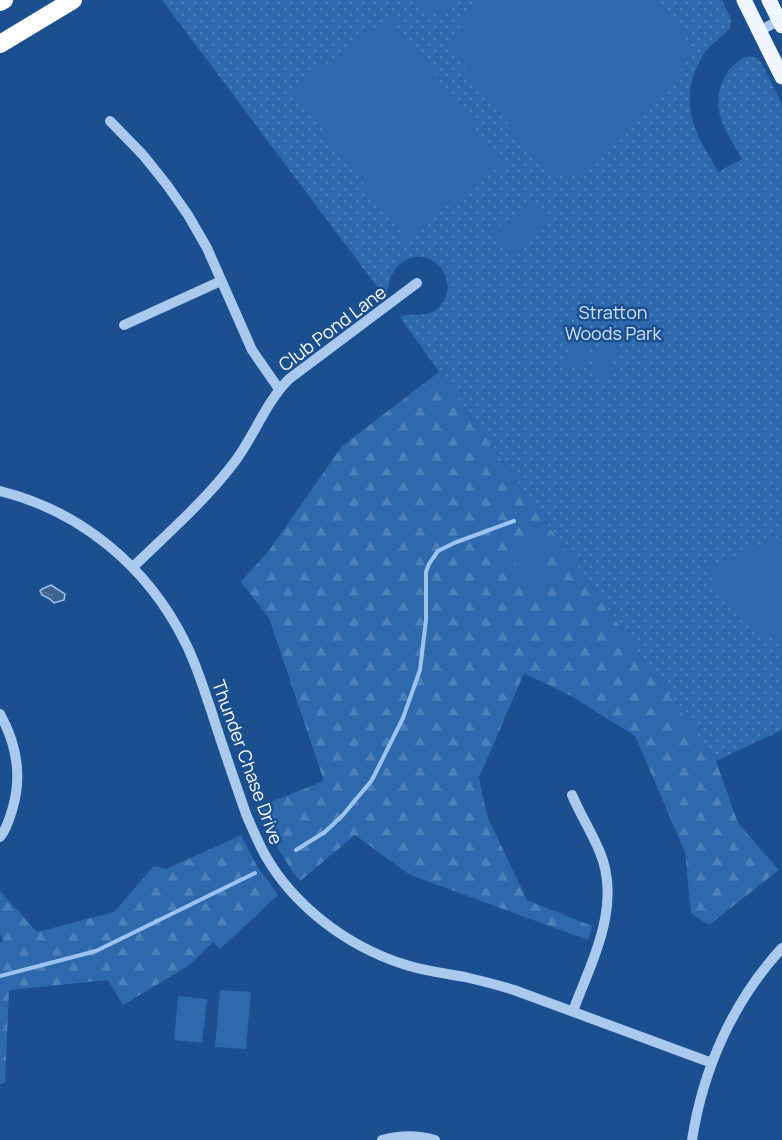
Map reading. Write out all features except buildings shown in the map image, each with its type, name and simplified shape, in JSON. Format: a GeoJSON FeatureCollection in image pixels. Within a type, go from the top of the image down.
{"type":"FeatureCollection","features":[{"type":"Feature","properties":{"kind":"highway"},"geometry":{"type":"LineString","coordinates":[[0,3],[4,0]]}},
{"type":"Feature","properties":{"kind":"highway"},"geometry":{"type":"LineString","coordinates":[[0,44],[73,0]]}},
{"type":"Feature","properties":{"kind":"main road"},"geometry":{"type":"LineString","coordinates":[[744,0],[782,77]]}},
{"type":"Feature","properties":{"kind":"main road"},"geometry":{"type":"LineString","coordinates":[[769,0],[781,22]]}},
{"type":"Feature","properties":{"kind":"street"},"geometry":{"type":"LineString","coordinates":[[759,31],[781,22]]}},
{"type":"Feature","properties":{"kind":"street"},"geometry":{"type":"LineString","coordinates":[[110,121],[143,155],[167,184],[188,215],[207,248],[252,350],[279,390]]}},
{"type":"Feature","properties":{"kind":"street"},"geometry":{"type":"LineString","coordinates":[[124,325],[221,280]]}},
{"type":"Feature","properties":{"kind":"street","name":"Club Pond Lane"},"geometry":{"type":"LineString","coordinates":[[133,567],[218,483],[249,440],[270,402],[290,379],[417,283]]}},
{"type":"Feature","properties":{"kind":"street","name":"Thunder Chase Drive"},"geometry":{"type":"LineString","coordinates":[[0,491],[41,504],[90,531],[133,567],[159,597],[176,623],[195,664],[255,837],[283,880],[320,919],[339,933],[381,956],[426,971],[486,982],[514,990],[711,1063]]}},
{"type":"Feature","properties":{"kind":"street"},"geometry":{"type":"LineString","coordinates":[[0,714],[13,744],[17,764],[17,784],[10,817],[0,837]]}},
{"type":"Feature","properties":{"kind":"street"},"geometry":{"type":"LineString","coordinates":[[572,795],[600,850],[608,885],[603,931],[573,1011]]}},
{"type":"Feature","properties":{"kind":"street"},"geometry":{"type":"LineString","coordinates":[[692,1140],[703,1088],[720,1041],[752,986],[782,948]]}},
{"type":"Feature","properties":{"kind":"street"},"geometry":{"type":"LineString","coordinates":[[382,1140],[411,1136],[435,1140]]}},
{"type":"Feature","properties":{"kind":"green space","name":"Stratton Woods Park"},"geometry":{"type":"Polygon","coordinates":[[[162,0],[722,0],[731,19],[730,29],[706,51],[700,60],[690,90],[691,110],[696,131],[718,172],[742,159],[719,113],[718,96],[727,72],[740,60],[753,57],[761,62],[782,104],[782,730],[716,761],[400,317],[430,313],[439,307],[446,297],[448,287],[441,269],[434,262],[425,258],[415,257],[404,261],[392,273],[388,290],[384,296],[162,0]]]}},
{"type":"Feature","properties":{"kind":"green space"},"geometry":{"type":"Polygon","coordinates":[[[420,0],[451,0],[453,3],[429,16],[420,0]]]}},
{"type":"Feature","properties":{"kind":"green space"},"geometry":{"type":"Polygon","coordinates":[[[482,0],[657,0],[678,25],[694,55],[581,175],[553,173],[522,141],[448,48],[463,22],[482,0]]]}},
{"type":"Feature","properties":{"kind":"green space"},"geometry":{"type":"Polygon","coordinates":[[[390,16],[503,164],[405,238],[292,90],[390,16]]]}},
{"type":"Feature","properties":{"kind":"green space"},"geometry":{"type":"Polygon","coordinates":[[[532,201],[550,223],[511,253],[493,231],[532,201]]]}},
{"type":"Feature","properties":{"kind":"green space"},"geometry":{"type":"Polygon","coordinates":[[[580,325],[598,332],[583,370],[565,363],[580,325]]]}},
{"type":"Feature","properties":{"kind":"green space"},"geometry":{"type":"Polygon","coordinates":[[[604,334],[622,341],[606,379],[589,372],[604,334]]]}},
{"type":"Feature","properties":{"kind":"green space"},"geometry":{"type":"Polygon","coordinates":[[[439,372],[716,761],[738,823],[779,870],[709,925],[691,913],[685,852],[635,736],[571,696],[524,673],[479,778],[487,816],[527,900],[592,926],[588,940],[410,875],[355,835],[300,881],[282,855],[267,827],[258,807],[324,781],[269,618],[241,582],[270,549],[342,446],[439,372]]]}},
{"type":"Feature","properties":{"kind":"green space"},"geometry":{"type":"Polygon","coordinates":[[[782,536],[782,641],[745,623],[727,604],[707,568],[782,536]]]}},
{"type":"Feature","properties":{"kind":"green space"},"geometry":{"type":"Polygon","coordinates":[[[521,539],[547,545],[538,587],[512,581],[521,539]]]}},
{"type":"Feature","properties":{"kind":"green space"},"geometry":{"type":"Polygon","coordinates":[[[241,835],[257,866],[278,895],[220,949],[213,942],[188,966],[123,1005],[108,980],[9,990],[5,1082],[0,1085],[0,942],[3,941],[0,934],[0,891],[37,932],[114,912],[154,866],[166,869],[241,835]]]}},
{"type":"Feature","properties":{"kind":"green space"},"geometry":{"type":"Polygon","coordinates":[[[220,990],[251,992],[246,1049],[215,1047],[220,990]]]}},
{"type":"Feature","properties":{"kind":"green space"},"geometry":{"type":"Polygon","coordinates":[[[178,996],[207,999],[202,1043],[174,1040],[178,996]]]}},
{"type":"Feature","properties":{"kind":"water"},"geometry":{"type":"Polygon","coordinates":[[[51,585],[65,594],[64,600],[54,603],[42,595],[40,591],[51,585]]]}},
{"type":"Feature","properties":{"kind":"waterway"},"geometry":{"type":"LineString","coordinates":[[296,850],[325,832],[343,815],[372,780],[403,718],[420,670],[426,620],[426,572],[429,564],[438,551],[514,521]]}},
{"type":"Feature","properties":{"kind":"waterway"},"geometry":{"type":"LineString","coordinates":[[0,976],[96,951],[255,873]]}}]}
